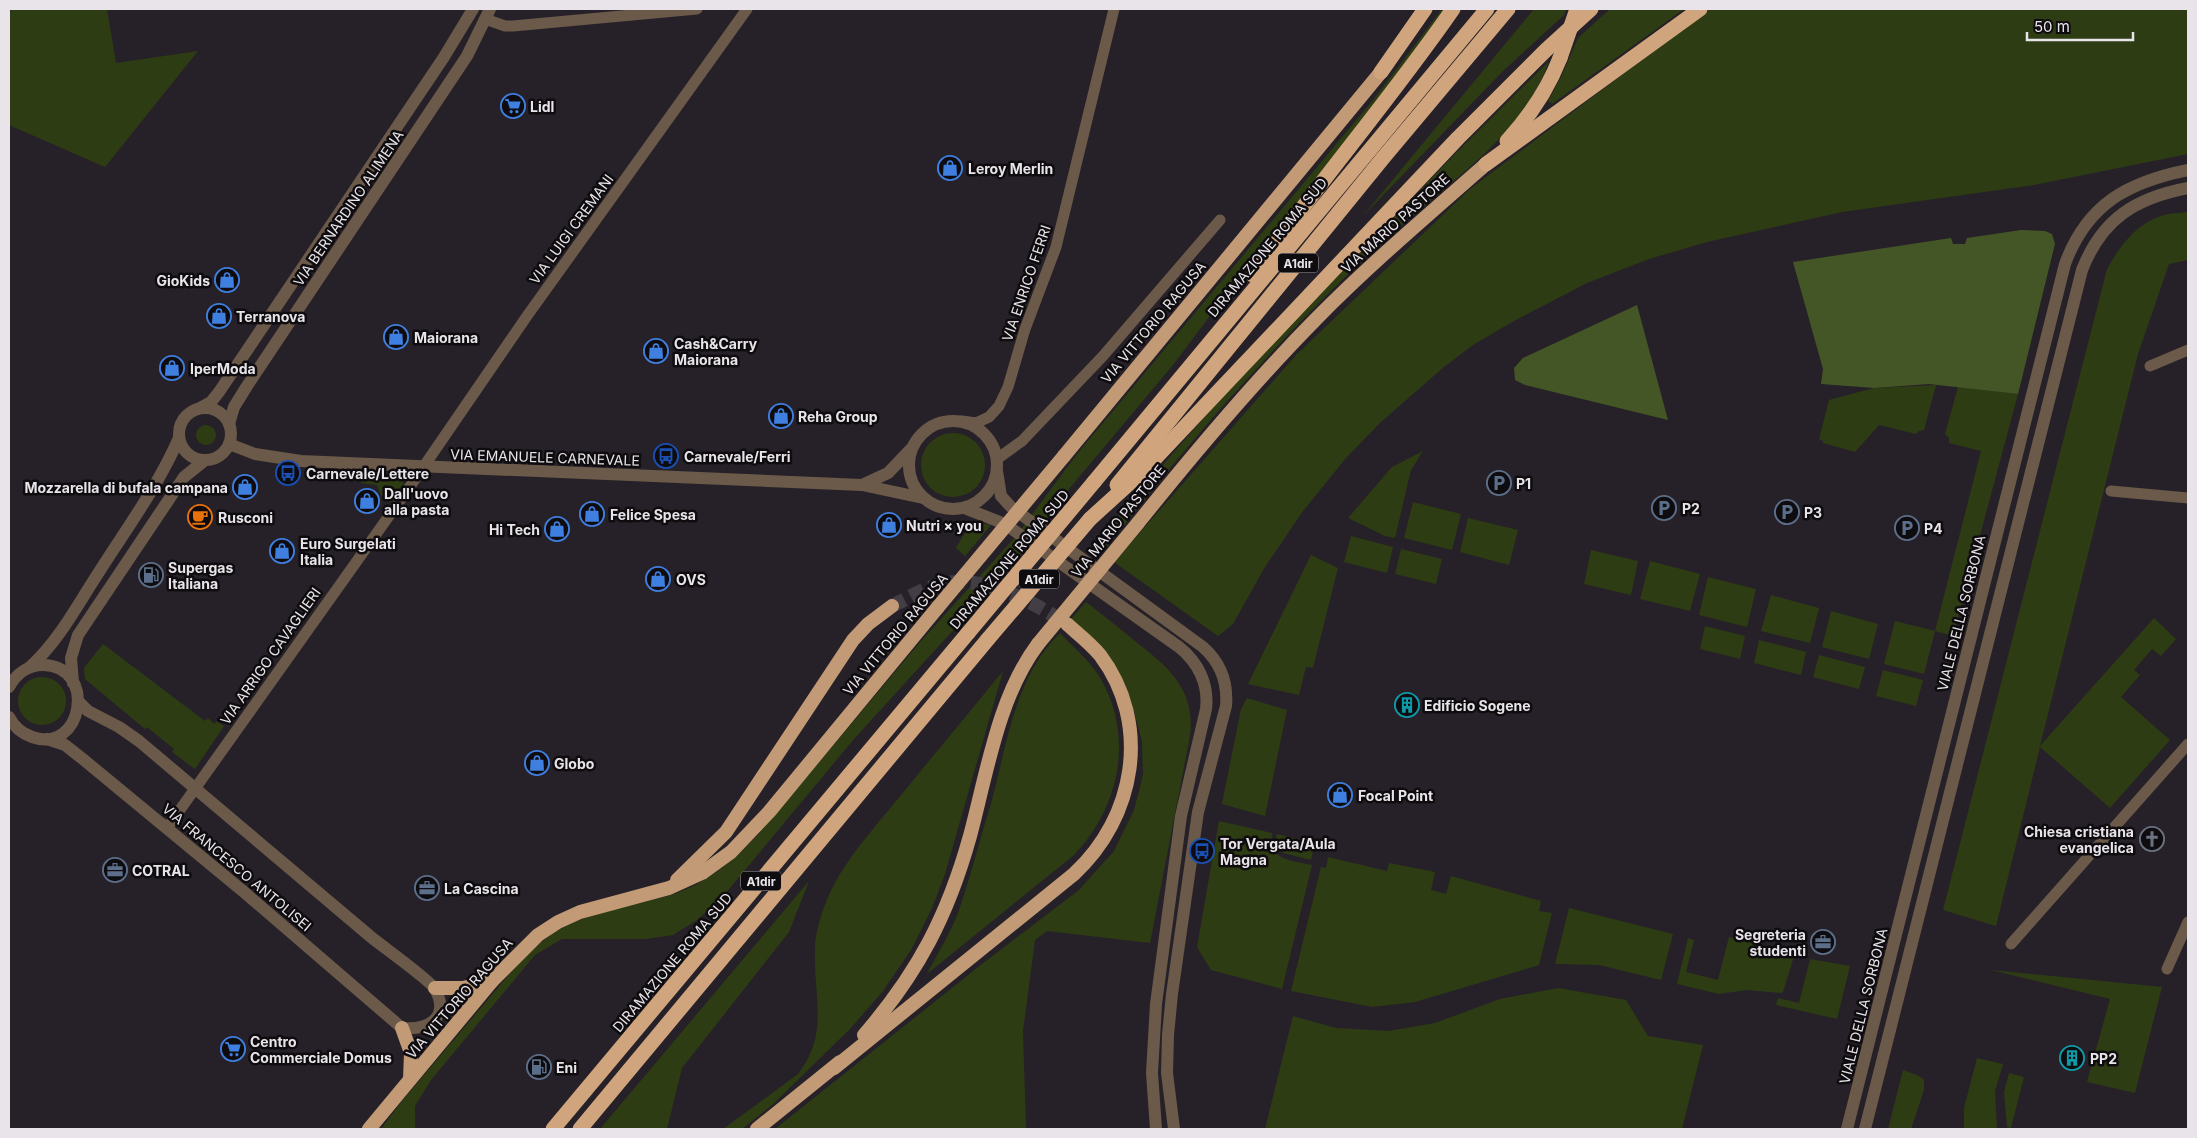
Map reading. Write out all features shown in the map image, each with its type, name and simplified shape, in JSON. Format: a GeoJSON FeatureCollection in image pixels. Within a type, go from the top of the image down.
{"type":"FeatureCollection","features":[{"type":"Feature","properties":{"kind":"highway"},"geometry":{"type":"LineString","coordinates":[[1381,72],[1414,9]]}},
{"type":"Feature","properties":{"kind":"highway"},"geometry":{"type":"LineString","coordinates":[[1381,72],[1425,9]]}},
{"type":"Feature","properties":{"kind":"highway"},"geometry":{"type":"LineString","coordinates":[[1196,358],[1289,225],[1454,9]]}},
{"type":"Feature","properties":{"kind":"highway","name":"DIRAMAZIONE ROMA SUD"},"geometry":{"type":"LineString","coordinates":[[553,1129],[1487,9]]}},
{"type":"Feature","properties":{"kind":"highway","name":"A1dir"},"geometry":{"type":"LineString","coordinates":[[580,1129],[1090,519],[1508,9]]}},
{"type":"Feature","properties":{"kind":"highway"},"geometry":{"type":"LineString","coordinates":[[1486,164],[1529,116],[1546,90],[1560,58],[1577,9]]}},
{"type":"Feature","properties":{"kind":"highway"},"geometry":{"type":"LineString","coordinates":[[1090,519],[1145,469],[1458,138],[1546,50],[1591,9]]}},
{"type":"Feature","properties":{"kind":"highway"},"geometry":{"type":"LineString","coordinates":[[1486,164],[1700,9]]}},
{"type":"Feature","properties":{"kind":"highway","name":"VIA VITTORIO RAGUSA"},"geometry":{"type":"LineString","coordinates":[[370,1129],[492,981],[538,935],[564,918],[589,909],[669,888],[711,868],[744,840],[1381,72]]}},
{"type":"Feature","properties":{"kind":"highway","name":"VIA MARIO PASTORE"},"geometry":{"type":"LineString","coordinates":[[757,1129],[834,1068],[895,998],[930,942],[943,914],[962,862],[1009,695],[1026,661],[1038,644],[1211,434],[1315,320],[1383,254],[1486,164]]}},
{"type":"Feature","properties":{"kind":"highway"},"geometry":{"type":"LineString","coordinates":[[669,888],[726,832],[853,640],[868,624],[892,606]]}},
{"type":"Feature","properties":{"kind":"highway"},"geometry":{"type":"LineString","coordinates":[[834,1068],[1074,874],[1098,848],[1114,822],[1126,790],[1131,757],[1125,708],[1112,676],[1100,656],[1067,624]]}},
{"type":"Feature","properties":{"kind":"highway"},"geometry":{"type":"LineString","coordinates":[[435,988],[463,988],[492,981]]}},
{"type":"Feature","properties":{"kind":"highway"},"geometry":{"type":"LineString","coordinates":[[402,1028],[410,1053],[410,1079]]}},
{"type":"Feature","properties":{"kind":"street","name":"VIA BERNARDINO ALIMENA"},"geometry":{"type":"LineString","coordinates":[[198,409],[211,402],[219,392],[444,57],[473,9]]}},
{"type":"Feature","properties":{"kind":"street"},"geometry":{"type":"LineString","coordinates":[[488,14],[505,26],[513,26],[697,9]]}},
{"type":"Feature","properties":{"kind":"street","name":"VIA LUIGI CREMANI"},"geometry":{"type":"LineString","coordinates":[[422,468],[527,316],[748,9]]}},
{"type":"Feature","properties":{"kind":"street","name":"VIA ENRICO FERRI"},"geometry":{"type":"LineString","coordinates":[[962,421],[976,423],[989,417],[1000,406],[1008,387],[1026,324],[1055,252],[1114,9]]}},
{"type":"Feature","properties":{"kind":"street","name":"VIA BERNARDINO ALIMENA"},"geometry":{"type":"LineString","coordinates":[[229,424],[234,407],[240,396],[468,56],[488,14]]}},
{"type":"Feature","properties":{"kind":"street","name":"VIALE DELLA SORBONA"},"geometry":{"type":"LineString","coordinates":[[1847,1129],[2065,264],[2084,226],[2111,199],[2139,183],[2188,170]]}},
{"type":"Feature","properties":{"kind":"street"},"geometry":{"type":"LineString","coordinates":[[1865,1129],[2082,270],[2096,240],[2119,216],[2150,199],[2188,188]]}},
{"type":"Feature","properties":{"kind":"street"},"geometry":{"type":"LineString","coordinates":[[1174,1129],[1167,1073],[1172,994],[1198,812],[1226,706],[1227,693],[1225,682],[1217,662],[1203,647],[1011,507],[1001,496],[997,465],[993,446],[975,426],[962,421],[951,420],[930,427],[916,440],[911,449],[908,462],[909,475],[914,488],[923,498],[935,506],[950,510],[964,508],[976,503],[986,494],[993,483],[997,465],[1103,356],[1220,220]]}},
{"type":"Feature","properties":{"kind":"street"},"geometry":{"type":"LineString","coordinates":[[2150,366],[2188,350]]}},
{"type":"Feature","properties":{"kind":"street"},"geometry":{"type":"LineString","coordinates":[[30,668],[44,655],[64,626],[156,483],[179,438],[183,420],[198,409],[214,409],[222,414],[229,424],[232,437],[229,444],[221,455],[204,461],[184,477],[78,636],[71,658],[73,683],[78,702],[75,718],[69,727],[61,733],[47,738]]}},
{"type":"Feature","properties":{"kind":"street"},"geometry":{"type":"LineString","coordinates":[[179,438],[184,451],[204,461]]}},
{"type":"Feature","properties":{"kind":"street","name":"VIA EMANUELE CARNEVALE"},"geometry":{"type":"LineString","coordinates":[[229,444],[255,454],[289,460],[422,468],[862,485],[923,498]]}},
{"type":"Feature","properties":{"kind":"street","name":"VIA EMANUELE CARNEVALE"},"geometry":{"type":"LineString","coordinates":[[862,485],[888,473],[911,449]]}},
{"type":"Feature","properties":{"kind":"street","name":"VIA ARRIGO CAVAGLIERI"},"geometry":{"type":"LineString","coordinates":[[167,828],[422,468]]}},
{"type":"Feature","properties":{"kind":"street"},"geometry":{"type":"LineString","coordinates":[[2111,491],[2188,498]]}},
{"type":"Feature","properties":{"kind":"street"},"geometry":{"type":"LineString","coordinates":[[964,508],[1005,524],[1171,641],[1194,662],[1204,683],[1207,694],[1206,709],[1181,816],[1156,1004],[1152,1073],[1156,1129]]}},
{"type":"Feature","properties":{"kind":"street"},"geometry":{"type":"LineString","coordinates":[[9,687],[19,673],[42,665],[54,667],[65,674],[73,683]]}},
{"type":"Feature","properties":{"kind":"street"},"geometry":{"type":"LineString","coordinates":[[78,702],[88,711],[133,736],[388,951],[435,988],[440,1010],[434,1021],[424,1027],[402,1028]]}},
{"type":"Feature","properties":{"kind":"street"},"geometry":{"type":"LineString","coordinates":[[9,718],[14,734]]}},
{"type":"Feature","properties":{"kind":"street","name":"VIA FRANCESCO ANTOLISEI"},"geometry":{"type":"LineString","coordinates":[[14,734],[47,738],[69,748],[167,828],[402,1028]]}},
{"type":"Feature","properties":{"kind":"street"},"geometry":{"type":"LineString","coordinates":[[2011,944],[2188,744]]}},
{"type":"Feature","properties":{"kind":"street"},"geometry":{"type":"LineString","coordinates":[[2167,969],[2188,922]]}},
{"type":"Feature","properties":{"kind":"green space"},"geometry":{"type":"Polygon","coordinates":[[[11,9],[107,9],[116,63],[198,51],[105,167],[9,125],[9,19],[11,9]]]}},
{"type":"Feature","properties":{"kind":"green space"},"geometry":{"type":"Polygon","coordinates":[[[1442,9],[1444,9],[1388,87],[1249,264],[1173,365],[1069,489],[1018,559],[854,739],[720,900],[697,920],[673,935],[646,939],[562,939],[535,955],[431,1080],[415,1106],[415,1129],[381,1129],[402,1101],[524,957],[544,940],[572,923],[588,917],[687,889],[706,879],[724,866],[757,836],[921,641],[1016,536],[1077,454],[1373,100],[1442,9]]]}},
{"type":"Feature","properties":{"kind":"green space"},"geometry":{"type":"Polygon","coordinates":[[[1534,9],[1566,9],[1564,15],[1503,71],[1362,217],[1534,9]]]}},
{"type":"Feature","properties":{"kind":"green space"},"geometry":{"type":"Polygon","coordinates":[[[1610,9],[1684,9],[1552,104],[1548,101],[1578,38],[1610,9]]]}},
{"type":"Feature","properties":{"kind":"green space"},"geometry":{"type":"Polygon","coordinates":[[[1710,9],[2188,9],[2188,154],[2034,185],[1842,212],[1707,242],[1649,259],[1587,283],[1512,322],[1473,345],[1444,367],[1381,422],[1346,458],[1303,511],[1265,567],[1233,624],[1218,636],[1114,562],[1296,355],[1470,189],[1710,9]]]}},
{"type":"Feature","properties":{"kind":"green space"},"geometry":{"type":"Polygon","coordinates":[[[1549,61],[1539,85],[1525,108],[1491,148],[1378,246],[1295,327],[1209,422],[1102,553],[1092,546],[1237,380],[1455,154],[1549,61]]]}},
{"type":"Feature","properties":{"kind":"green space"},"geometry":{"type":"Polygon","coordinates":[[[2188,212],[2188,260],[2169,264],[2138,354],[2040,746],[2154,618],[2176,639],[2161,656],[2152,649],[2134,670],[2140,675],[2121,697],[2170,740],[2110,808],[2040,747],[1996,926],[1943,910],[2107,269],[2123,244],[2143,225],[2164,215],[2188,212]]]}},
{"type":"Feature","properties":{"kind":"green space"},"geometry":{"type":"Polygon","coordinates":[[[2021,230],[2045,231],[2052,234],[2055,244],[2018,394],[1929,384],[1874,388],[1821,384],[1823,369],[1793,262],[1951,238],[1953,244],[1965,244],[1967,238],[2021,230]]]}},
{"type":"Feature","properties":{"kind":"green space"},"geometry":{"type":"Polygon","coordinates":[[[1637,305],[1668,420],[1525,385],[1515,380],[1514,368],[1523,358],[1637,305]]]}},
{"type":"Feature","properties":{"kind":"green space"},"geometry":{"type":"Polygon","coordinates":[[[1936,385],[1924,430],[1916,434],[1879,425],[1855,452],[1823,443],[1819,439],[1829,400],[1874,388],[1936,385]]]}},
{"type":"Feature","properties":{"kind":"green space"},"geometry":{"type":"Polygon","coordinates":[[[1958,387],[2018,394],[1953,636],[1935,631],[1981,451],[1949,443],[1949,438],[1945,434],[1958,387]]]}},
{"type":"Feature","properties":{"kind":"green space"},"geometry":{"type":"Polygon","coordinates":[[[206,425],[213,428],[216,435],[213,442],[206,445],[199,442],[196,435],[199,428],[206,425]]]}},
{"type":"Feature","properties":{"kind":"green space"},"geometry":{"type":"Polygon","coordinates":[[[953,433],[971,439],[979,447],[985,465],[979,483],[971,491],[953,497],[935,491],[927,483],[921,465],[927,447],[935,439],[953,433]]]}},
{"type":"Feature","properties":{"kind":"green space"},"geometry":{"type":"Polygon","coordinates":[[[1423,451],[1411,470],[1395,538],[1385,536],[1348,518],[1392,467],[1423,451]]]}},
{"type":"Feature","properties":{"kind":"green space"},"geometry":{"type":"Polygon","coordinates":[[[362,470],[395,473],[402,477],[402,488],[391,503],[381,495],[377,485],[361,483],[362,470]]]}},
{"type":"Feature","properties":{"kind":"green space"},"geometry":{"type":"Polygon","coordinates":[[[1413,502],[1461,514],[1452,550],[1404,538],[1413,502]]]}},
{"type":"Feature","properties":{"kind":"green space"},"geometry":{"type":"Polygon","coordinates":[[[1468,518],[1518,530],[1509,565],[1460,552],[1468,518]]]}},
{"type":"Feature","properties":{"kind":"green space"},"geometry":{"type":"Polygon","coordinates":[[[980,523],[991,525],[965,556],[956,548],[968,530],[980,523]]]}},
{"type":"Feature","properties":{"kind":"green space"},"geometry":{"type":"Polygon","coordinates":[[[1351,536],[1393,547],[1387,573],[1344,562],[1351,536]]]}},
{"type":"Feature","properties":{"kind":"green space"},"geometry":{"type":"Polygon","coordinates":[[[1401,549],[1442,559],[1436,584],[1395,574],[1401,549]]]}},
{"type":"Feature","properties":{"kind":"green space"},"geometry":{"type":"Polygon","coordinates":[[[1591,550],[1638,561],[1631,595],[1584,584],[1591,550]]]}},
{"type":"Feature","properties":{"kind":"green space"},"geometry":{"type":"Polygon","coordinates":[[[1311,555],[1338,568],[1313,668],[1306,667],[1299,695],[1248,684],[1311,555]]]}},
{"type":"Feature","properties":{"kind":"green space"},"geometry":{"type":"Polygon","coordinates":[[[1650,561],[1700,574],[1690,611],[1640,599],[1650,561]]]}},
{"type":"Feature","properties":{"kind":"green space"},"geometry":{"type":"Polygon","coordinates":[[[1708,577],[1756,589],[1747,627],[1699,615],[1708,577]]]}},
{"type":"Feature","properties":{"kind":"green space"},"geometry":{"type":"Polygon","coordinates":[[[1771,595],[1819,608],[1810,643],[1761,631],[1771,595]]]}},
{"type":"Feature","properties":{"kind":"green space"},"geometry":{"type":"Polygon","coordinates":[[[1086,602],[1168,670],[1184,692],[1189,705],[1191,719],[1190,736],[1150,943],[1047,931],[1035,940],[1023,1031],[1026,1129],[775,1129],[982,964],[1079,890],[1114,851],[1134,810],[1139,791],[1143,774],[1142,742],[1135,714],[1124,687],[1069,621],[1086,602]]]}},
{"type":"Feature","properties":{"kind":"green space"},"geometry":{"type":"Polygon","coordinates":[[[1831,611],[1878,624],[1869,659],[1822,647],[1831,611]]]}},
{"type":"Feature","properties":{"kind":"green space"},"geometry":{"type":"Polygon","coordinates":[[[1895,621],[1935,631],[1924,674],[1884,664],[1895,621]]]}},
{"type":"Feature","properties":{"kind":"green space"},"geometry":{"type":"Polygon","coordinates":[[[1705,626],[1745,636],[1740,659],[1700,649],[1705,626]]]}},
{"type":"Feature","properties":{"kind":"green space"},"geometry":{"type":"Polygon","coordinates":[[[1060,633],[1095,670],[1110,699],[1117,722],[1119,746],[1117,770],[1112,793],[1090,836],[1074,855],[927,974],[958,913],[990,807],[1007,738],[1022,692],[1044,651],[1060,633]]]}},
{"type":"Feature","properties":{"kind":"green space"},"geometry":{"type":"Polygon","coordinates":[[[1759,640],[1806,652],[1801,675],[1754,663],[1759,640]]]}},
{"type":"Feature","properties":{"kind":"green space"},"geometry":{"type":"Polygon","coordinates":[[[103,644],[205,721],[208,718],[214,724],[217,721],[224,726],[195,769],[172,752],[174,749],[147,727],[145,729],[85,679],[84,668],[103,644]]]}},
{"type":"Feature","properties":{"kind":"green space"},"geometry":{"type":"Polygon","coordinates":[[[1819,655],[1865,667],[1859,689],[1813,677],[1819,655]]]}},
{"type":"Feature","properties":{"kind":"green space"},"geometry":{"type":"Polygon","coordinates":[[[1883,670],[1923,680],[1916,706],[1876,696],[1883,670]]]}},
{"type":"Feature","properties":{"kind":"green space"},"geometry":{"type":"Polygon","coordinates":[[[1003,671],[945,874],[932,908],[911,950],[883,991],[850,1029],[772,1105],[742,1129],[723,1129],[798,1074],[808,1059],[814,1044],[818,1014],[815,967],[816,938],[818,926],[832,888],[848,861],[867,836],[1003,671]]]}},
{"type":"Feature","properties":{"kind":"green space"},"geometry":{"type":"Polygon","coordinates":[[[42,677],[51,679],[59,684],[64,692],[66,701],[64,710],[59,718],[51,723],[42,725],[33,723],[25,718],[20,710],[18,701],[20,692],[25,684],[33,679],[42,677]]]}},
{"type":"Feature","properties":{"kind":"green space"},"geometry":{"type":"Polygon","coordinates":[[[1247,698],[1287,710],[1265,816],[1222,804],[1241,709],[1247,698]]]}},
{"type":"Feature","properties":{"kind":"green space"},"geometry":{"type":"Polygon","coordinates":[[[1219,821],[1272,833],[1272,842],[1277,854],[1289,860],[1312,865],[1282,989],[1211,970],[1197,947],[1219,821]]]}},
{"type":"Feature","properties":{"kind":"green space"},"geometry":{"type":"Polygon","coordinates":[[[1277,834],[1315,843],[1311,860],[1283,853],[1275,843],[1277,834]]]}},
{"type":"Feature","properties":{"kind":"green space"},"geometry":{"type":"Polygon","coordinates":[[[1328,857],[1387,871],[1389,863],[1435,872],[1431,890],[1446,894],[1451,876],[1541,901],[1539,911],[1552,913],[1539,965],[1415,1002],[1372,1007],[1291,991],[1321,867],[1326,868],[1328,857]]]}},
{"type":"Feature","properties":{"kind":"green space"},"geometry":{"type":"Polygon","coordinates":[[[809,881],[789,932],[682,1068],[667,1129],[600,1129],[809,881]]]}},
{"type":"Feature","properties":{"kind":"green space"},"geometry":{"type":"Polygon","coordinates":[[[1569,908],[1673,934],[1661,980],[1599,965],[1555,964],[1569,908]]]}},
{"type":"Feature","properties":{"kind":"green space"},"geometry":{"type":"Polygon","coordinates":[[[1729,937],[1795,953],[1783,992],[1747,990],[1719,994],[1677,984],[1688,938],[1694,940],[1686,972],[1718,980],[1729,937]]]}},
{"type":"Feature","properties":{"kind":"green space"},"geometry":{"type":"Polygon","coordinates":[[[1810,959],[1850,966],[1837,1019],[1776,1005],[1778,998],[1799,1003],[1810,959]]]}},
{"type":"Feature","properties":{"kind":"green space"},"geometry":{"type":"Polygon","coordinates":[[[1991,970],[2162,987],[2135,1093],[2087,1082],[2110,999],[1991,970]]]}},
{"type":"Feature","properties":{"kind":"green space"},"geometry":{"type":"Polygon","coordinates":[[[1558,988],[1626,1000],[1648,1036],[1703,1045],[1682,1129],[1265,1129],[1293,1016],[1336,1028],[1388,1031],[1435,1023],[1500,999],[1558,988]]]}},
{"type":"Feature","properties":{"kind":"green space"},"geometry":{"type":"Polygon","coordinates":[[[1977,1058],[2003,1064],[1995,1091],[1997,1129],[1964,1129],[1964,1108],[1977,1058]]]}},
{"type":"Feature","properties":{"kind":"green space"},"geometry":{"type":"Polygon","coordinates":[[[1903,1070],[1924,1080],[1924,1090],[1911,1129],[1888,1129],[1903,1070]]]}},
{"type":"Feature","properties":{"kind":"green space"},"geometry":{"type":"Polygon","coordinates":[[[2009,1073],[2024,1077],[2011,1128],[2007,1127],[2004,1092],[2009,1073]]]}},
{"type":"Feature","properties":{"kind":"tunnel"},"geometry":{"type":"LineString","coordinates":[[892,606],[941,584],[957,582],[974,583],[990,586],[1023,599],[1067,624]]}},
{"type":"Feature","properties":{"kind":"place","name":"Lidl"},"geometry":{"type":"Point","coordinates":[513,106]}},
{"type":"Feature","properties":{"kind":"place","name":"Leroy Merlin"},"geometry":{"type":"Point","coordinates":[950,168]}},
{"type":"Feature","properties":{"kind":"place","name":"GioKids"},"geometry":{"type":"Point","coordinates":[227,280]}},
{"type":"Feature","properties":{"kind":"place","name":"Terranova"},"geometry":{"type":"Point","coordinates":[219,316]}},
{"type":"Feature","properties":{"kind":"place","name":"Maiorana"},"geometry":{"type":"Point","coordinates":[396,337]}},
{"type":"Feature","properties":{"kind":"place","name":"Cash&Carry Maiorana"},"geometry":{"type":"Point","coordinates":[656,351]}},
{"type":"Feature","properties":{"kind":"place","name":"IperModa"},"geometry":{"type":"Point","coordinates":[172,368]}},
{"type":"Feature","properties":{"kind":"place","name":"Reha Group"},"geometry":{"type":"Point","coordinates":[781,416]}},
{"type":"Feature","properties":{"kind":"place","name":"Carnevale/Ferri"},"geometry":{"type":"Point","coordinates":[666,456]}},
{"type":"Feature","properties":{"kind":"place","name":"Carnevale/Lettere"},"geometry":{"type":"Point","coordinates":[288,473]}},
{"type":"Feature","properties":{"kind":"place","name":"P1"},"geometry":{"type":"Point","coordinates":[1499,483]}},
{"type":"Feature","properties":{"kind":"place","name":"Mozzarella di bufala campana"},"geometry":{"type":"Point","coordinates":[245,487]}},
{"type":"Feature","properties":{"kind":"place","name":"Dall'uovo alla pasta"},"geometry":{"type":"Point","coordinates":[367,501]}},
{"type":"Feature","properties":{"kind":"place","name":"P2"},"geometry":{"type":"Point","coordinates":[1664,508]}},
{"type":"Feature","properties":{"kind":"place","name":"P3"},"geometry":{"type":"Point","coordinates":[1787,512]}},
{"type":"Feature","properties":{"kind":"place","name":"Felice Spesa"},"geometry":{"type":"Point","coordinates":[592,514]}},
{"type":"Feature","properties":{"kind":"place","name":"Rusconi"},"geometry":{"type":"Point","coordinates":[200,517]}},
{"type":"Feature","properties":{"kind":"place","name":"Nutri × you"},"geometry":{"type":"Point","coordinates":[889,525]}},
{"type":"Feature","properties":{"kind":"place","name":"P4"},"geometry":{"type":"Point","coordinates":[1907,528]}},
{"type":"Feature","properties":{"kind":"place","name":"Hi Tech"},"geometry":{"type":"Point","coordinates":[557,529]}},
{"type":"Feature","properties":{"kind":"place","name":"Euro Surgelati Italia"},"geometry":{"type":"Point","coordinates":[282,551]}},
{"type":"Feature","properties":{"kind":"place","name":"Supergas Italiana"},"geometry":{"type":"Point","coordinates":[151,575]}},
{"type":"Feature","properties":{"kind":"place","name":"OVS"},"geometry":{"type":"Point","coordinates":[658,579]}},
{"type":"Feature","properties":{"kind":"place","name":"Edificio Sogene"},"geometry":{"type":"Point","coordinates":[1407,705]}},
{"type":"Feature","properties":{"kind":"place","name":"Globo"},"geometry":{"type":"Point","coordinates":[537,763]}},
{"type":"Feature","properties":{"kind":"place","name":"Focal Point"},"geometry":{"type":"Point","coordinates":[1340,795]}},
{"type":"Feature","properties":{"kind":"place","name":"Chiesa cristiana evangelica"},"geometry":{"type":"Point","coordinates":[2152,839]}},
{"type":"Feature","properties":{"kind":"place","name":"Tor Vergata/Aula Magna"},"geometry":{"type":"Point","coordinates":[1202,851]}},
{"type":"Feature","properties":{"kind":"place","name":"COTRAL"},"geometry":{"type":"Point","coordinates":[115,870]}},
{"type":"Feature","properties":{"kind":"place","name":"La Cascina"},"geometry":{"type":"Point","coordinates":[427,888]}},
{"type":"Feature","properties":{"kind":"place","name":"Segreteria studenti"},"geometry":{"type":"Point","coordinates":[1823,942]}},
{"type":"Feature","properties":{"kind":"place","name":"Centro Commerciale Domus"},"geometry":{"type":"Point","coordinates":[233,1049]}},
{"type":"Feature","properties":{"kind":"place","name":"PP2"},"geometry":{"type":"Point","coordinates":[2072,1058]}},
{"type":"Feature","properties":{"kind":"place","name":"Eni"},"geometry":{"type":"Point","coordinates":[539,1067]}}]}
